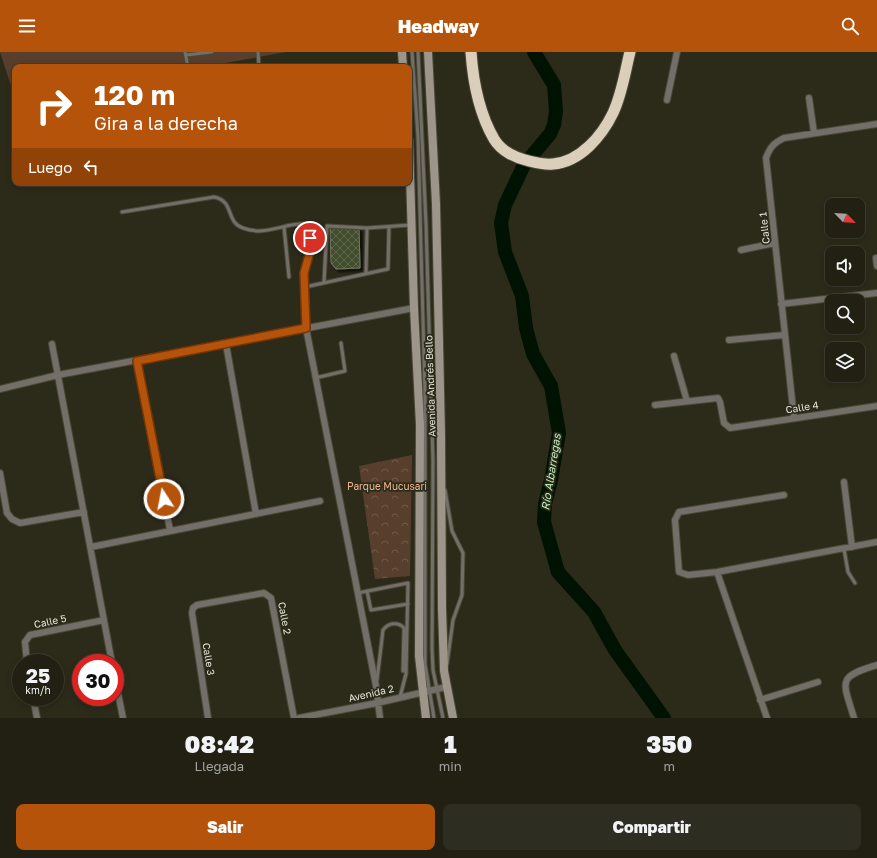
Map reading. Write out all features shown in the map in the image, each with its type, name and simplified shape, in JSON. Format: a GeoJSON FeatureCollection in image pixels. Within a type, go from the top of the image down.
{"type":"FeatureCollection","features":[{"type":"Feature","properties":{"kind":"highway"},"geometry":{"type":"LineString","coordinates":[[471,52],[473,80],[483,114],[495,140],[516,158],[552,165],[564,163],[582,152],[590,145],[613,114],[630,52]]}},
{"type":"Feature","properties":{"kind":"street"},"geometry":{"type":"LineString","coordinates":[[402,52],[403,64]]}},
{"type":"Feature","properties":{"kind":"street","name":"Avenida Andrés Bello"},"geometry":{"type":"LineString","coordinates":[[428,52],[436,204],[442,482],[442,608],[444,672],[453,718]]}},
{"type":"Feature","properties":{"kind":"street"},"geometry":{"type":"LineString","coordinates":[[666,100],[677,52]]}},
{"type":"Feature","properties":{"kind":"street"},"geometry":{"type":"LineString","coordinates":[[809,98],[814,133]]}},
{"type":"Feature","properties":{"kind":"street","name":"Calle 1"},"geometry":{"type":"LineString","coordinates":[[794,418],[766,158],[769,148],[784,138],[877,124]]}},
{"type":"Feature","properties":{"kind":"street","name":"Avenida Andrés Bello"},"geometry":{"type":"LineString","coordinates":[[411,186],[414,308],[420,425],[419,656],[425,692],[426,718]]}},
{"type":"Feature","properties":{"kind":"street"},"geometry":{"type":"LineString","coordinates":[[741,250],[775,243]]}},
{"type":"Feature","properties":{"kind":"street"},"geometry":{"type":"LineString","coordinates":[[876,258],[877,266]]}},
{"type":"Feature","properties":{"kind":"street"},"geometry":{"type":"LineString","coordinates":[[304,273],[303,288],[306,328],[376,686],[380,718]]}},
{"type":"Feature","properties":{"kind":"street"},"geometry":{"type":"LineString","coordinates":[[781,304],[877,293]]}},
{"type":"Feature","properties":{"kind":"street"},"geometry":{"type":"LineString","coordinates":[[0,389],[58,375],[414,308]]}},
{"type":"Feature","properties":{"kind":"street"},"geometry":{"type":"LineString","coordinates":[[729,340],[784,335]]}},
{"type":"Feature","properties":{"kind":"street"},"geometry":{"type":"LineString","coordinates":[[52,344],[110,654]]}},
{"type":"Feature","properties":{"kind":"street"},"geometry":{"type":"LineString","coordinates":[[226,344],[256,514]]}},
{"type":"Feature","properties":{"kind":"street"},"geometry":{"type":"LineString","coordinates":[[655,405],[687,401],[674,356]]}},
{"type":"Feature","properties":{"kind":"street"},"geometry":{"type":"LineString","coordinates":[[137,361],[170,530]]}},
{"type":"Feature","properties":{"kind":"street","name":"Calle 4"},"geometry":{"type":"LineString","coordinates":[[687,401],[718,398],[724,423],[730,428],[877,406]]}},
{"type":"Feature","properties":{"kind":"street"},"geometry":{"type":"LineString","coordinates":[[0,473],[7,513],[12,519],[20,523],[84,512]]}},
{"type":"Feature","properties":{"kind":"street"},"geometry":{"type":"LineString","coordinates":[[844,482],[852,547]]}},
{"type":"Feature","properties":{"kind":"street"},"geometry":{"type":"LineString","coordinates":[[784,495],[681,511],[677,514],[676,528],[679,572],[688,576],[717,572],[877,542]]}},
{"type":"Feature","properties":{"kind":"street"},"geometry":{"type":"LineString","coordinates":[[91,547],[320,501]]}},
{"type":"Feature","properties":{"kind":"street"},"geometry":{"type":"LineString","coordinates":[[717,572],[767,718]]}},
{"type":"Feature","properties":{"kind":"street","name":"Calle 2"},"geometry":{"type":"LineString","coordinates":[[197,605],[264,594],[271,598],[294,718]]}},
{"type":"Feature","properties":{"kind":"street","name":"Calle 3"},"geometry":{"type":"LineString","coordinates":[[197,605],[193,608],[192,613],[208,718]]}},
{"type":"Feature","properties":{"kind":"street","name":"Calle 5"},"geometry":{"type":"LineString","coordinates":[[27,654],[25,642],[30,635],[104,620]]}},
{"type":"Feature","properties":{"kind":"street"},"geometry":{"type":"LineString","coordinates":[[854,718],[846,691],[847,679],[850,674],[856,671],[877,665]]}},
{"type":"Feature","properties":{"kind":"street"},"geometry":{"type":"LineString","coordinates":[[760,700],[818,682]]}},
{"type":"Feature","properties":{"kind":"street","name":"Avenida 2"},"geometry":{"type":"LineString","coordinates":[[299,718],[378,703],[446,687]]}},
{"type":"Feature","properties":{"kind":"street"},"geometry":{"type":"LineString","coordinates":[[35,706],[37,718]]}},
{"type":"Feature","properties":{"kind":"street"},"geometry":{"type":"LineString","coordinates":[[121,706],[123,718]]}},
{"type":"Feature","properties":{"kind":"lane"},"geometry":{"type":"LineString","coordinates":[[188,64],[186,54],[212,52]]}},
{"type":"Feature","properties":{"kind":"lane"},"geometry":{"type":"LineString","coordinates":[[258,52],[259,64]]}},
{"type":"Feature","properties":{"kind":"lane"},"geometry":{"type":"LineString","coordinates":[[412,52],[418,137],[425,394],[425,692],[434,718]]}},
{"type":"Feature","properties":{"kind":"lane"},"geometry":{"type":"LineString","coordinates":[[418,52],[424,162],[433,446],[433,670],[443,718]]}},
{"type":"Feature","properties":{"kind":"lane"},"geometry":{"type":"LineString","coordinates":[[122,212],[214,197],[222,198],[226,202],[232,219],[242,228],[266,230],[307,224],[310,228],[311,248],[304,273]]}},
{"type":"Feature","properties":{"kind":"lane"},"geometry":{"type":"LineString","coordinates":[[324,282],[327,226],[389,228],[412,225]]}},
{"type":"Feature","properties":{"kind":"lane"},"geometry":{"type":"LineString","coordinates":[[284,227],[289,277]]}},
{"type":"Feature","properties":{"kind":"lane"},"geometry":{"type":"LineString","coordinates":[[366,273],[367,228]]}},
{"type":"Feature","properties":{"kind":"lane"},"geometry":{"type":"LineString","coordinates":[[303,288],[324,282],[388,269],[389,228]]}},
{"type":"Feature","properties":{"kind":"lane"},"geometry":{"type":"LineString","coordinates":[[315,378],[344,371],[341,343]]}},
{"type":"Feature","properties":{"kind":"lane"},"geometry":{"type":"LineString","coordinates":[[442,482],[447,497],[452,531],[463,553],[462,595],[453,620],[448,662],[444,672]]}},
{"type":"Feature","properties":{"kind":"lane"},"geometry":{"type":"LineString","coordinates":[[844,549],[848,572],[855,582]]}},
{"type":"Feature","properties":{"kind":"lane"},"geometry":{"type":"LineString","coordinates":[[357,593],[408,583],[406,674],[400,697]]}},
{"type":"Feature","properties":{"kind":"lane"},"geometry":{"type":"LineString","coordinates":[[367,591],[371,610],[408,604]]}},
{"type":"Feature","properties":{"kind":"lane"},"geometry":{"type":"LineString","coordinates":[[376,686],[380,668],[383,630],[390,625],[401,625],[404,628],[403,671]]}},
{"type":"Feature","properties":{"kind":"green space"},"geometry":{"type":"Polygon","coordinates":[[[0,52],[286,52],[220,64],[12,64],[12,89],[0,52]]]}},
{"type":"Feature","properties":{"kind":"green space","name":"Parque Mucusari"},"geometry":{"type":"Polygon","coordinates":[[[412,455],[410,576],[375,579],[359,466],[412,455]]]}},
{"type":"Feature","properties":{"kind":"building"},"geometry":{"type":"Polygon","coordinates":[[[330,226],[359,227],[360,268],[336,269],[331,263],[330,226]]]}},
{"type":"Feature","properties":{"kind":"waterway","name":"Río Albarregas"},"geometry":{"type":"LineString","coordinates":[[534,52],[554,85],[556,111],[554,125],[550,134],[524,165],[505,205],[501,223],[505,252],[522,296],[526,328],[533,354],[551,386],[559,433],[551,480],[545,504],[544,522],[558,572],[594,612],[615,650],[664,718]]}},
{"type":"Feature","properties":{"kind":"route"},"geometry":{"type":"LineString","coordinates":[[164,499],[137,361],[306,328],[303,288],[304,273],[309,260],[311,248],[310,238]]}}]}
